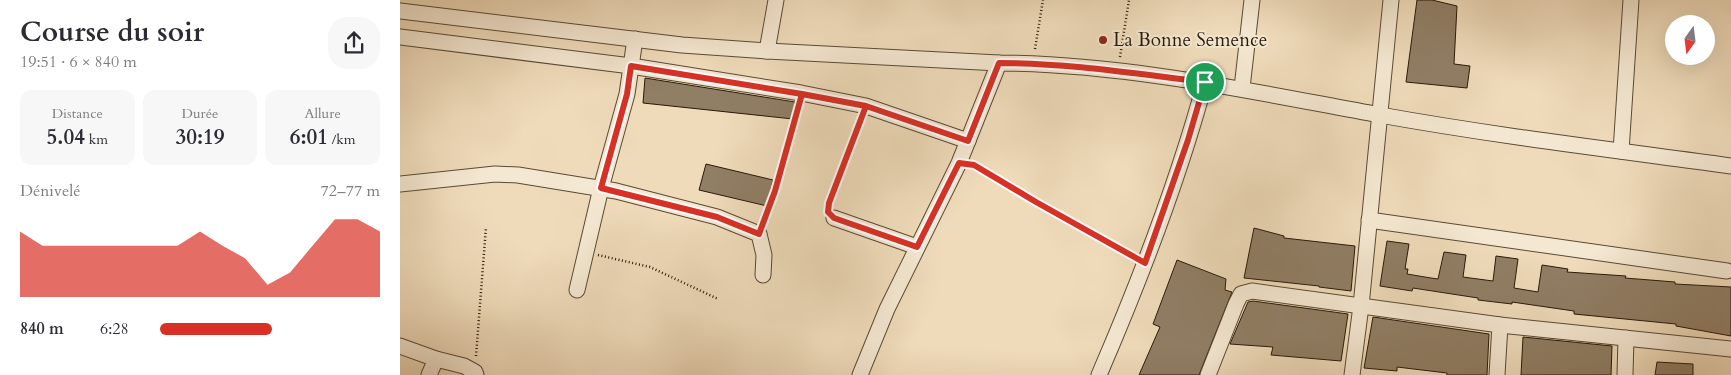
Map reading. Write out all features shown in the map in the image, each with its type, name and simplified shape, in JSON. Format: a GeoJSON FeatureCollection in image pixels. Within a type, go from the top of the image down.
{"type":"FeatureCollection","features":[{"type":"Feature","properties":{"kind":"street"},"geometry":{"type":"LineString","coordinates":[[767,51],[776,0]]}},
{"type":"Feature","properties":{"kind":"street"},"geometry":{"type":"LineString","coordinates":[[1242,88],[1252,0]]}},
{"type":"Feature","properties":{"kind":"street"},"geometry":{"type":"LineString","coordinates":[[1352,375],[1361,306],[1391,0]]}},
{"type":"Feature","properties":{"kind":"street"},"geometry":{"type":"LineString","coordinates":[[1621,151],[1631,0]]}},
{"type":"Feature","properties":{"kind":"street"},"geometry":{"type":"LineString","coordinates":[[400,11],[682,45],[999,63],[1032,63],[1117,71],[1242,88],[1380,115],[1531,140],[1731,166]]}},
{"type":"Feature","properties":{"kind":"street"},"geometry":{"type":"LineString","coordinates":[[400,37],[631,66],[802,94],[866,106],[968,141]]}},
{"type":"Feature","properties":{"kind":"street"},"geometry":{"type":"LineString","coordinates":[[577,290],[601,188],[627,94],[635,39]]}},
{"type":"Feature","properties":{"kind":"street"},"geometry":{"type":"LineString","coordinates":[[860,375],[887,309],[959,163],[999,63]]}},
{"type":"Feature","properties":{"kind":"street"},"geometry":{"type":"LineString","coordinates":[[1099,375],[1145,263],[1188,140],[1205,82]]}},
{"type":"Feature","properties":{"kind":"street"},"geometry":{"type":"LineString","coordinates":[[400,184],[503,174],[518,175],[601,188],[717,217],[759,234],[764,255],[763,275]]}},
{"type":"Feature","properties":{"kind":"street"},"geometry":{"type":"LineString","coordinates":[[834,218],[917,247]]}},
{"type":"Feature","properties":{"kind":"street"},"geometry":{"type":"LineString","coordinates":[[1369,220],[1727,271]]}},
{"type":"Feature","properties":{"kind":"street"},"geometry":{"type":"LineString","coordinates":[[1218,375],[1208,375],[1241,294],[1252,291],[1500,324],[1731,349]]}},
{"type":"Feature","properties":{"kind":"street"},"geometry":{"type":"LineString","coordinates":[[1497,375],[1500,324]]}},
{"type":"Feature","properties":{"kind":"street"},"geometry":{"type":"LineString","coordinates":[[1624,375],[1626,338]]}},
{"type":"Feature","properties":{"kind":"street"},"geometry":{"type":"LineString","coordinates":[[400,346],[436,359],[464,366],[475,374]]}},
{"type":"Feature","properties":{"kind":"street"},"geometry":{"type":"LineString","coordinates":[[429,375],[436,359]]}},
{"type":"Feature","properties":{"kind":"path"},"geometry":{"type":"LineString","coordinates":[[1032,63],[1043,0]]}},
{"type":"Feature","properties":{"kind":"path"},"geometry":{"type":"LineString","coordinates":[[1117,71],[1129,0]]}},
{"type":"Feature","properties":{"kind":"path"},"geometry":{"type":"LineString","coordinates":[[759,234],[775,191],[802,94]]}},
{"type":"Feature","properties":{"kind":"path"},"geometry":{"type":"LineString","coordinates":[[834,218],[828,212],[829,203],[866,106]]}},
{"type":"Feature","properties":{"kind":"path"},"geometry":{"type":"LineString","coordinates":[[959,163],[974,165],[1145,263]]}},
{"type":"Feature","properties":{"kind":"path"},"geometry":{"type":"LineString","coordinates":[[475,374],[486,228]]}},
{"type":"Feature","properties":{"kind":"path"},"geometry":{"type":"LineString","coordinates":[[586,252],[650,268],[718,299]]}},
{"type":"Feature","properties":{"kind":"building"},"geometry":{"type":"Polygon","coordinates":[[[1417,0],[1432,0],[1457,6],[1454,64],[1470,66],[1467,88],[1406,82],[1417,0]]]}},
{"type":"Feature","properties":{"kind":"building"},"geometry":{"type":"Polygon","coordinates":[[[645,78],[795,102],[793,119],[643,103],[645,78]]]}},
{"type":"Feature","properties":{"kind":"building"},"geometry":{"type":"Polygon","coordinates":[[[706,164],[773,180],[767,206],[699,190],[706,164]]]}},
{"type":"Feature","properties":{"kind":"building"},"geometry":{"type":"Polygon","coordinates":[[[1254,228],[1284,236],[1284,238],[1355,246],[1351,291],[1244,278],[1254,228]]]}},
{"type":"Feature","properties":{"kind":"building"},"geometry":{"type":"Polygon","coordinates":[[[1387,241],[1409,244],[1405,269],[1408,269],[1407,274],[1438,279],[1444,252],[1466,255],[1463,277],[1493,281],[1496,256],[1518,259],[1514,288],[1538,292],[1542,265],[1568,269],[1567,272],[1626,276],[1625,278],[1675,282],[1675,284],[1731,287],[1731,336],[1676,326],[1676,324],[1574,314],[1574,311],[1512,302],[1512,304],[1478,300],[1478,298],[1413,288],[1412,291],[1380,286],[1387,241]]]}},
{"type":"Feature","properties":{"kind":"building"},"geometry":{"type":"Polygon","coordinates":[[[1177,260],[1226,279],[1225,290],[1232,292],[1199,375],[1139,375],[1160,327],[1153,324],[1177,260]]]}},
{"type":"Feature","properties":{"kind":"building"},"geometry":{"type":"Polygon","coordinates":[[[1253,301],[1348,314],[1341,361],[1271,355],[1273,347],[1230,344],[1248,302],[1253,301]]]}},
{"type":"Feature","properties":{"kind":"building"},"geometry":{"type":"Polygon","coordinates":[[[1373,317],[1489,334],[1487,375],[1447,375],[1447,373],[1397,367],[1397,371],[1364,368],[1373,317]]]}},
{"type":"Feature","properties":{"kind":"building"},"geometry":{"type":"Polygon","coordinates":[[[1523,337],[1612,346],[1611,375],[1521,375],[1523,337]]]}},
{"type":"Feature","properties":{"kind":"building"},"geometry":{"type":"Polygon","coordinates":[[[1657,362],[1693,364],[1693,375],[1655,375],[1657,362]]]}},
{"type":"Feature","properties":{"kind":"place","name":"La Bonne Semence"},"geometry":{"type":"Point","coordinates":[1103,40]}},
{"type":"Feature","properties":{"kind":"route"},"geometry":{"type":"LineString","coordinates":[[1205,82],[1032,63],[999,63],[968,141],[866,106],[802,94],[631,66],[627,94],[601,188],[717,217],[739,224],[759,234],[775,191],[802,94],[866,106],[829,203],[828,212],[834,218],[917,247],[959,163],[974,165],[1145,263],[1188,140],[1205,82]]}}]}
